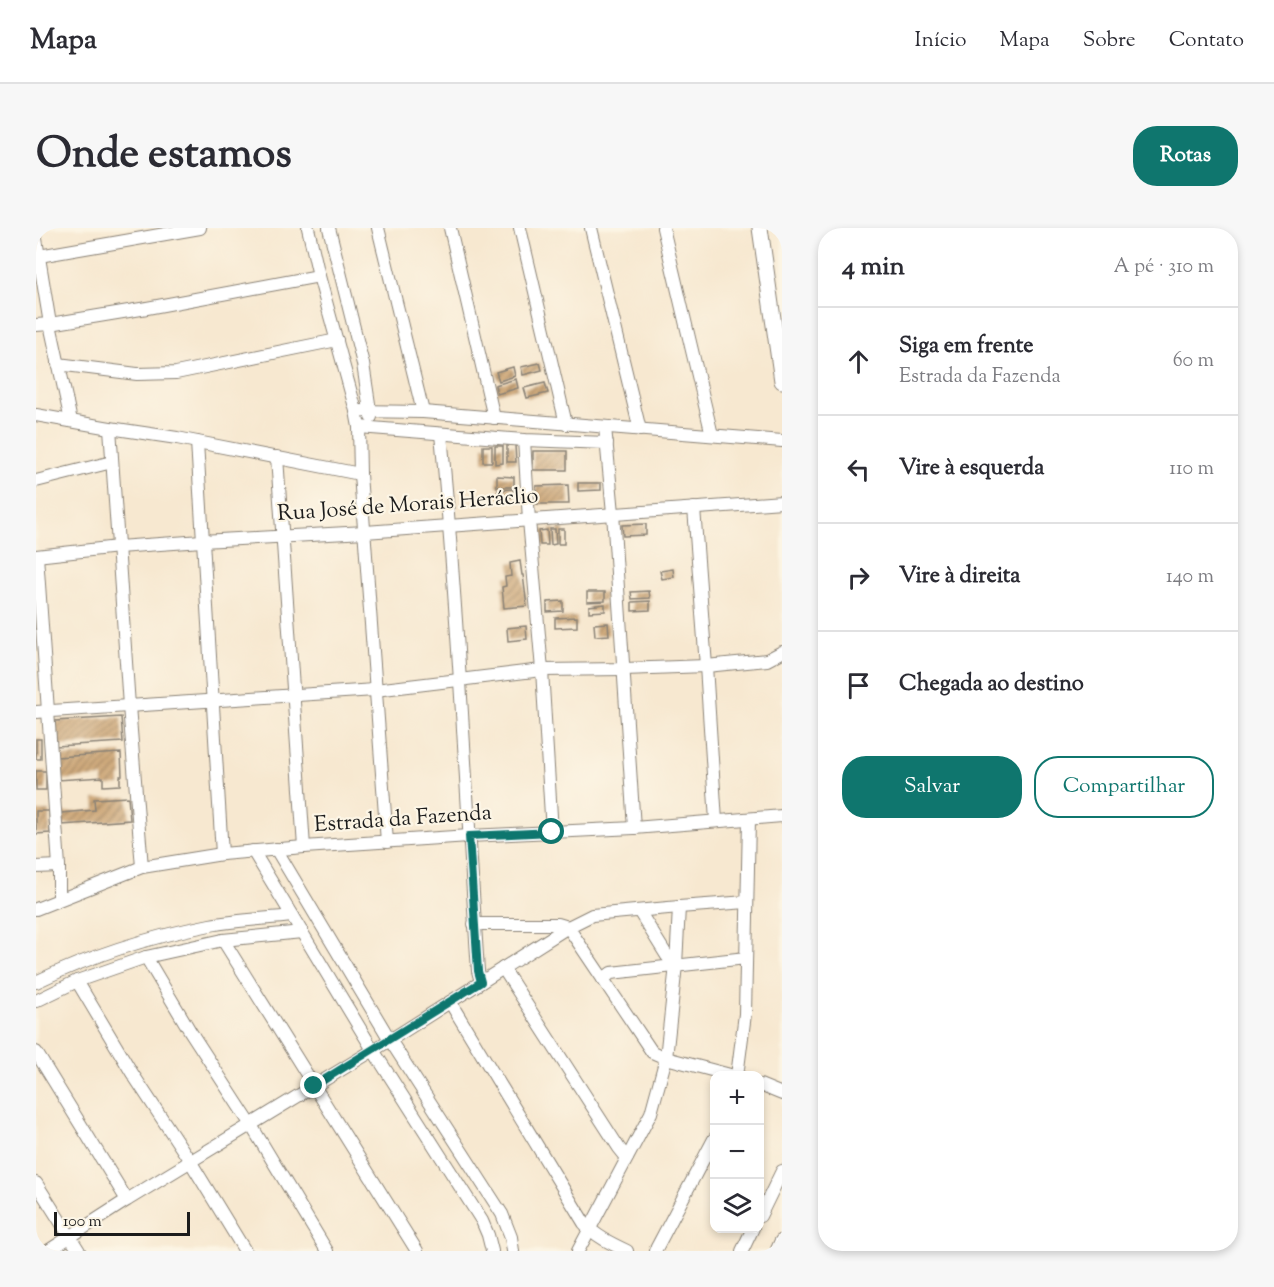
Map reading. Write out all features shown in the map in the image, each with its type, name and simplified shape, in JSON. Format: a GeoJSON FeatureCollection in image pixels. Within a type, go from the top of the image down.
{"type":"FeatureCollection","features":[{"type":"Feature","properties":{"kind":"main road"},"geometry":{"type":"LineString","coordinates":[[760,228],[782,381]]}},
{"type":"Feature","properties":{"kind":"main road"},"geometry":{"type":"LineString","coordinates":[[778,1251],[782,1242]]}},
{"type":"Feature","properties":{"kind":"street"},"geometry":{"type":"LineString","coordinates":[[39,256],[200,228]]}},
{"type":"Feature","properties":{"kind":"street"},"geometry":{"type":"LineString","coordinates":[[308,228],[359,427],[360,474],[387,842]]}},
{"type":"Feature","properties":{"kind":"street"},"geometry":{"type":"LineString","coordinates":[[329,228],[363,364],[373,429]]}},
{"type":"Feature","properties":{"kind":"street"},"geometry":{"type":"LineString","coordinates":[[378,228],[423,412]]}},
{"type":"Feature","properties":{"kind":"street"},"geometry":{"type":"LineString","coordinates":[[450,228],[494,418]]}},
{"type":"Feature","properties":{"kind":"street"},"geometry":{"type":"LineString","coordinates":[[520,228],[566,423]]}},
{"type":"Feature","properties":{"kind":"street"},"geometry":{"type":"LineString","coordinates":[[591,228],[640,430]]}},
{"type":"Feature","properties":{"kind":"street"},"geometry":{"type":"LineString","coordinates":[[663,228],[712,435]]}},
{"type":"Feature","properties":{"kind":"street"},"geometry":{"type":"LineString","coordinates":[[36,239],[39,256],[40,324],[58,364],[71,421]]}},
{"type":"Feature","properties":{"kind":"street"},"geometry":{"type":"LineString","coordinates":[[40,324],[147,309],[319,276]]}},
{"type":"Feature","properties":{"kind":"street"},"geometry":{"type":"LineString","coordinates":[[58,364],[137,374],[176,373],[337,340]]}},
{"type":"Feature","properties":{"kind":"street"},"geometry":{"type":"LineString","coordinates":[[356,411],[423,412],[782,441]]}},
{"type":"Feature","properties":{"kind":"street"},"geometry":{"type":"LineString","coordinates":[[36,415],[158,434],[360,474]]}},
{"type":"Feature","properties":{"kind":"street"},"geometry":{"type":"LineString","coordinates":[[359,427],[524,440],[607,443]]}},
{"type":"Feature","properties":{"kind":"street"},"geometry":{"type":"LineString","coordinates":[[605,427],[634,828]]}},
{"type":"Feature","properties":{"kind":"street"},"geometry":{"type":"LineString","coordinates":[[110,428],[142,867]]}},
{"type":"Feature","properties":{"kind":"street"},"geometry":{"type":"LineString","coordinates":[[441,434],[450,525],[474,924],[481,982]]}},
{"type":"Feature","properties":{"kind":"street"},"geometry":{"type":"LineString","coordinates":[[524,440],[552,832]]}},
{"type":"Feature","properties":{"kind":"street"},"geometry":{"type":"LineString","coordinates":[[197,442],[222,854]]}},
{"type":"Feature","properties":{"kind":"street"},"geometry":{"type":"LineString","coordinates":[[277,457],[304,847]]}},
{"type":"Feature","properties":{"kind":"street"},"geometry":{"type":"LineString","coordinates":[[36,481],[112,462]]}},
{"type":"Feature","properties":{"kind":"street","name":"Rua José de Morais Heráclio"},"geometry":{"type":"LineString","coordinates":[[36,556],[118,547],[782,502]]}},
{"type":"Feature","properties":{"kind":"street"},"geometry":{"type":"LineString","coordinates":[[694,508],[716,821]]}},
{"type":"Feature","properties":{"kind":"street"},"geometry":{"type":"LineString","coordinates":[[36,556],[42,711],[59,866],[59,899]]}},
{"type":"Feature","properties":{"kind":"street"},"geometry":{"type":"LineString","coordinates":[[42,711],[375,690],[542,670],[706,666],[767,660],[782,652]]}},
{"type":"Feature","properties":{"kind":"street","name":"Estrada da Fazenda"},"geometry":{"type":"LineString","coordinates":[[36,909],[142,867],[222,854],[469,836],[634,828],[782,816]]}},
{"type":"Feature","properties":{"kind":"street"},"geometry":{"type":"LineString","coordinates":[[736,1071],[745,1014],[749,819]]}},
{"type":"Feature","properties":{"kind":"street"},"geometry":{"type":"LineString","coordinates":[[276,849],[390,1040],[502,1214],[511,1237],[513,1251]]}},
{"type":"Feature","properties":{"kind":"street"},"geometry":{"type":"LineString","coordinates":[[253,851],[373,1050],[482,1221],[492,1251]]}},
{"type":"Feature","properties":{"kind":"street"},"geometry":{"type":"LineString","coordinates":[[36,867],[59,866]]}},
{"type":"Feature","properties":{"kind":"street"},"geometry":{"type":"LineString","coordinates":[[48,1251],[568,927],[592,915],[747,902]]}},
{"type":"Feature","properties":{"kind":"street"},"geometry":{"type":"LineString","coordinates":[[578,1251],[651,1113],[666,1058],[676,965],[679,907]]}},
{"type":"Feature","properties":{"kind":"street"},"geometry":{"type":"LineString","coordinates":[[639,911],[667,956],[676,965]]}},
{"type":"Feature","properties":{"kind":"street"},"geometry":{"type":"LineString","coordinates":[[36,982],[71,965],[141,941],[212,924],[292,916]]}},
{"type":"Feature","properties":{"kind":"street"},"geometry":{"type":"LineString","coordinates":[[474,924],[558,924],[568,927],[652,1052],[716,1071]]}},
{"type":"Feature","properties":{"kind":"street"},"geometry":{"type":"LineString","coordinates":[[36,1001],[77,981],[146,957],[223,940],[302,932]]}},
{"type":"Feature","properties":{"kind":"street"},"geometry":{"type":"LineString","coordinates":[[223,940],[417,1251]]}},
{"type":"Feature","properties":{"kind":"street"},"geometry":{"type":"LineString","coordinates":[[146,957],[327,1251]]}},
{"type":"Feature","properties":{"kind":"street"},"geometry":{"type":"LineString","coordinates":[[603,979],[611,973],[746,958]]}},
{"type":"Feature","properties":{"kind":"street"},"geometry":{"type":"LineString","coordinates":[[503,968],[627,1158]]}},
{"type":"Feature","properties":{"kind":"street"},"geometry":{"type":"LineString","coordinates":[[77,981],[132,1073],[190,1161],[245,1251]]}},
{"type":"Feature","properties":{"kind":"street"},"geometry":{"type":"LineString","coordinates":[[450,1002],[584,1223],[605,1240],[627,1251]]}},
{"type":"Feature","properties":{"kind":"street"},"geometry":{"type":"LineString","coordinates":[[36,1052],[128,1200]]}},
{"type":"Feature","properties":{"kind":"street"},"geometry":{"type":"LineString","coordinates":[[764,1087],[782,1094]]}},
{"type":"Feature","properties":{"kind":"street"},"geometry":{"type":"LineString","coordinates":[[655,1251],[710,1147]]}},
{"type":"Feature","properties":{"kind":"street"},"geometry":{"type":"LineString","coordinates":[[764,1206],[782,1171]]}},
{"type":"Feature","properties":{"kind":"street"},"geometry":{"type":"LineString","coordinates":[[36,1183],[79,1251]]}},
{"type":"Feature","properties":{"kind":"street"},"geometry":{"type":"LineString","coordinates":[[742,1251],[751,1233]]}},
{"type":"Feature","properties":{"kind":"building"},"geometry":{"type":"Polygon","coordinates":[[[540,363],[542,370],[523,375],[521,367],[540,363]]]}},
{"type":"Feature","properties":{"kind":"building"},"geometry":{"type":"Polygon","coordinates":[[[513,367],[515,376],[499,381],[496,372],[513,367]]]}},
{"type":"Feature","properties":{"kind":"building"},"geometry":{"type":"Polygon","coordinates":[[[516,379],[518,388],[497,394],[495,385],[516,379]]]}},
{"type":"Feature","properties":{"kind":"building"},"geometry":{"type":"Polygon","coordinates":[[[545,383],[548,393],[527,398],[524,388],[545,383]]]}},
{"type":"Feature","properties":{"kind":"building"},"geometry":{"type":"Polygon","coordinates":[[[507,445],[515,445],[516,462],[507,462],[507,445]]]}},
{"type":"Feature","properties":{"kind":"building"},"geometry":{"type":"Polygon","coordinates":[[[483,446],[492,446],[492,462],[483,462],[483,446]]]}},
{"type":"Feature","properties":{"kind":"building"},"geometry":{"type":"Polygon","coordinates":[[[495,446],[503,446],[503,463],[495,464],[495,446]]]}},
{"type":"Feature","properties":{"kind":"building"},"geometry":{"type":"Polygon","coordinates":[[[533,451],[567,451],[567,470],[533,470],[533,451]]]}},
{"type":"Feature","properties":{"kind":"building"},"geometry":{"type":"Polygon","coordinates":[[[497,476],[514,477],[514,487],[497,487],[497,476]]]}},
{"type":"Feature","properties":{"kind":"building"},"geometry":{"type":"Polygon","coordinates":[[[578,483],[601,483],[601,490],[578,491],[578,483]]]}},
{"type":"Feature","properties":{"kind":"building"},"geometry":{"type":"Polygon","coordinates":[[[568,485],[569,504],[536,504],[536,486],[568,485]]]}},
{"type":"Feature","properties":{"kind":"building"},"geometry":{"type":"Polygon","coordinates":[[[513,489],[514,497],[498,497],[498,490],[513,489]]]}},
{"type":"Feature","properties":{"kind":"building"},"geometry":{"type":"Polygon","coordinates":[[[646,524],[646,535],[623,536],[622,525],[646,524]]]}},
{"type":"Feature","properties":{"kind":"building"},"geometry":{"type":"Polygon","coordinates":[[[550,529],[555,529],[556,544],[551,545],[550,529]]]}},
{"type":"Feature","properties":{"kind":"building"},"geometry":{"type":"Polygon","coordinates":[[[558,529],[564,529],[564,544],[558,544],[558,529]]]}},
{"type":"Feature","properties":{"kind":"building"},"geometry":{"type":"Polygon","coordinates":[[[547,530],[548,545],[540,545],[539,531],[547,530]]]}},
{"type":"Feature","properties":{"kind":"building"},"geometry":{"type":"Polygon","coordinates":[[[520,561],[527,606],[504,608],[502,587],[506,586],[505,577],[511,576],[510,563],[520,561]]]}},
{"type":"Feature","properties":{"kind":"building"},"geometry":{"type":"Polygon","coordinates":[[[673,569],[674,577],[662,579],[660,571],[673,569]]]}},
{"type":"Feature","properties":{"kind":"building"},"geometry":{"type":"Polygon","coordinates":[[[649,591],[650,598],[632,599],[631,592],[649,591]]]}},
{"type":"Feature","properties":{"kind":"building"},"geometry":{"type":"Polygon","coordinates":[[[587,592],[605,592],[605,601],[587,602],[587,592]]]}},
{"type":"Feature","properties":{"kind":"building"},"geometry":{"type":"Polygon","coordinates":[[[563,601],[563,611],[547,612],[547,602],[563,601]]]}},
{"type":"Feature","properties":{"kind":"building"},"geometry":{"type":"Polygon","coordinates":[[[650,601],[650,610],[632,611],[632,602],[650,601]]]}},
{"type":"Feature","properties":{"kind":"building"},"geometry":{"type":"Polygon","coordinates":[[[605,604],[605,611],[589,612],[589,606],[605,604]]]}},
{"type":"Feature","properties":{"kind":"building"},"geometry":{"type":"Polygon","coordinates":[[[577,617],[577,627],[555,628],[555,618],[577,617]]]}},
{"type":"Feature","properties":{"kind":"building"},"geometry":{"type":"Polygon","coordinates":[[[608,623],[609,635],[595,636],[594,624],[608,623]]]}},
{"type":"Feature","properties":{"kind":"building"},"geometry":{"type":"Polygon","coordinates":[[[526,626],[527,639],[508,641],[507,628],[526,626]]]}},
{"type":"Feature","properties":{"kind":"building"},"geometry":{"type":"Polygon","coordinates":[[[121,717],[123,742],[56,746],[55,721],[121,717]]]}},
{"type":"Feature","properties":{"kind":"building"},"geometry":{"type":"Polygon","coordinates":[[[36,739],[41,739],[41,759],[36,759],[36,739]]]}},
{"type":"Feature","properties":{"kind":"building"},"geometry":{"type":"Polygon","coordinates":[[[121,753],[120,785],[103,786],[103,777],[57,780],[56,757],[121,753]]]}},
{"type":"Feature","properties":{"kind":"building"},"geometry":{"type":"Polygon","coordinates":[[[36,771],[46,771],[46,790],[36,790],[36,771]]]}},
{"type":"Feature","properties":{"kind":"building"},"geometry":{"type":"Polygon","coordinates":[[[128,797],[130,820],[62,825],[61,813],[95,810],[94,799],[128,797]]]}},
{"type":"Feature","properties":{"kind":"building"},"geometry":{"type":"Polygon","coordinates":[[[36,811],[49,811],[50,833],[36,834],[36,811]]]}},
{"type":"Feature","properties":{"kind":"route"},"geometry":{"type":"LineString","coordinates":[[314,1086],[481,982],[478,971],[469,836],[552,832]]}}]}
